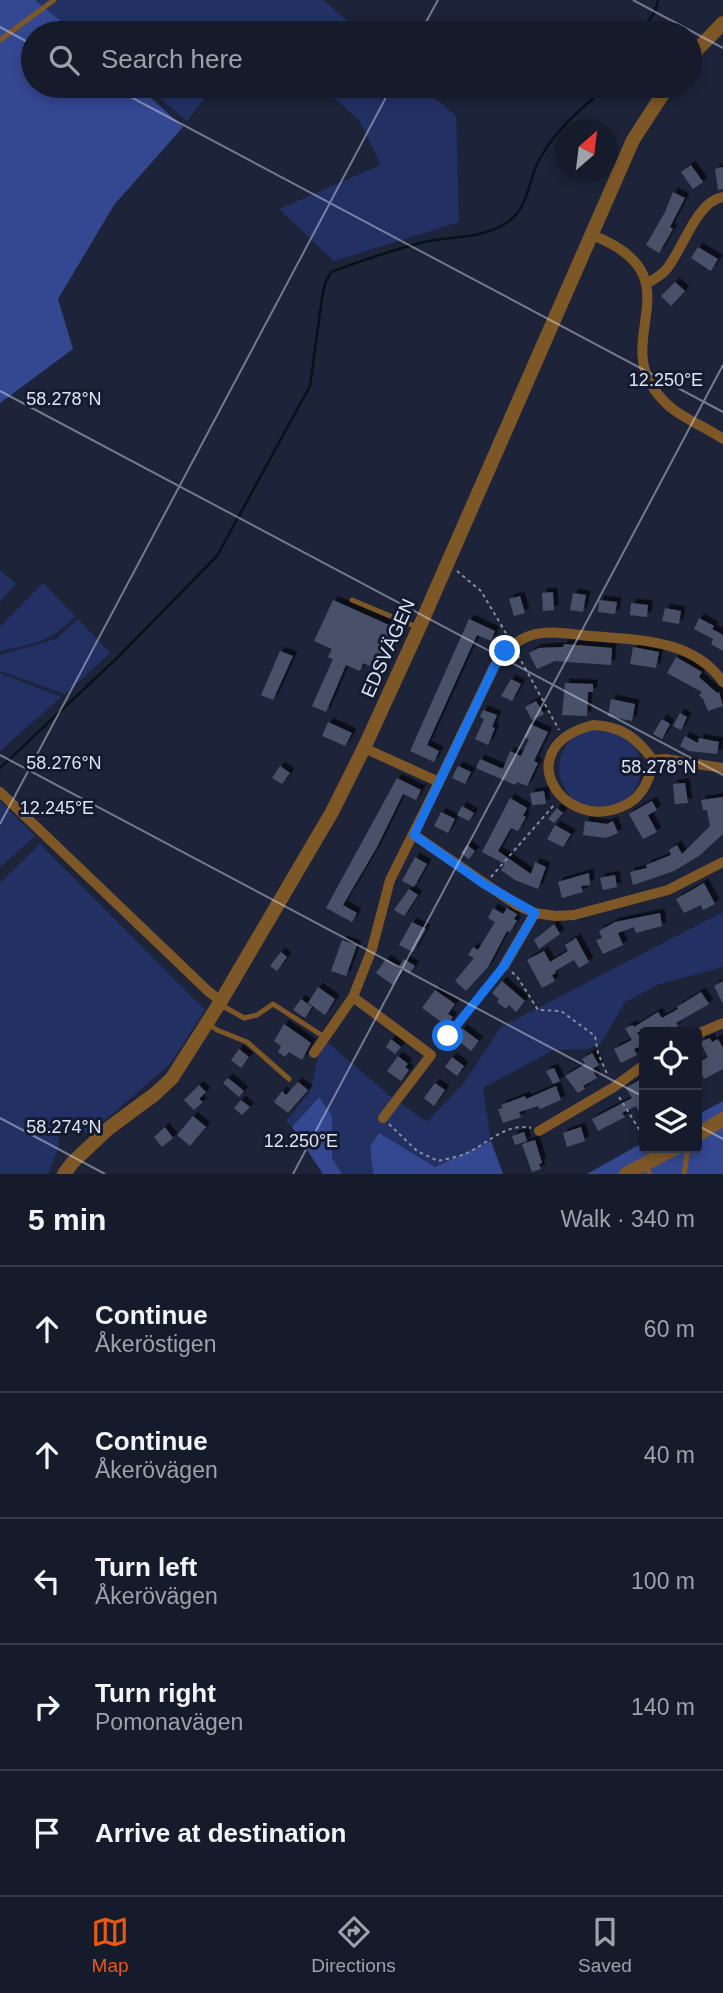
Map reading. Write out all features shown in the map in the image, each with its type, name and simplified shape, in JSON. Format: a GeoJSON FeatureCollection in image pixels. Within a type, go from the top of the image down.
{"type":"FeatureCollection","features":[{"type":"Feature","properties":{"kind":"street"},"geometry":{"type":"LineString","coordinates":[[702,45],[723,23]]}},
{"type":"Feature","properties":{"kind":"street","name":"EDSVÄGEN"},"geometry":{"type":"LineString","coordinates":[[64,1174],[109,1128],[172,1078],[220,1003],[332,812],[419,628],[633,140],[660,98]]}},
{"type":"Feature","properties":{"kind":"street"},"geometry":{"type":"LineString","coordinates":[[646,284],[664,272],[701,211],[709,203],[723,197]]}},
{"type":"Feature","properties":{"kind":"street"},"geometry":{"type":"LineString","coordinates":[[592,235],[626,253],[638,266],[646,284],[648,312],[642,354],[643,369],[653,387],[671,410],[723,439]]}},
{"type":"Feature","properties":{"kind":"street"},"geometry":{"type":"LineString","coordinates":[[314,1052],[353,997],[372,949],[390,880],[495,665],[505,651],[531,635],[544,633],[656,642],[677,647],[695,656],[714,669],[723,682]]}},
{"type":"Feature","properties":{"kind":"street"},"geometry":{"type":"LineString","coordinates":[[593,725],[626,731],[643,746],[653,760],[651,775],[643,791],[629,804],[612,811],[594,813],[575,806],[561,796],[553,786],[549,774],[549,759],[554,747],[563,737],[593,725]]}},
{"type":"Feature","properties":{"kind":"street"},"geometry":{"type":"LineString","coordinates":[[364,748],[439,782]]}},
{"type":"Feature","properties":{"kind":"street"},"geometry":{"type":"LineString","coordinates":[[653,760],[665,759],[723,768]]}},
{"type":"Feature","properties":{"kind":"street"},"geometry":{"type":"LineString","coordinates":[[0,792],[220,1003]]}},
{"type":"Feature","properties":{"kind":"street"},"geometry":{"type":"LineString","coordinates":[[414,835],[484,884],[535,913],[556,916],[574,915],[668,890],[723,862]]}},
{"type":"Feature","properties":{"kind":"street"},"geometry":{"type":"LineString","coordinates":[[504,966],[535,913]]}},
{"type":"Feature","properties":{"kind":"street"},"geometry":{"type":"LineString","coordinates":[[353,997],[431,1055],[383,1118]]}},
{"type":"Feature","properties":{"kind":"street"},"geometry":{"type":"LineString","coordinates":[[702,1032],[723,1023]]}},
{"type":"Feature","properties":{"kind":"street"},"geometry":{"type":"LineString","coordinates":[[539,1130],[614,1087],[639,1069]]}},
{"type":"Feature","properties":{"kind":"street"},"geometry":{"type":"LineString","coordinates":[[702,1132],[723,1119]]}},
{"type":"Feature","properties":{"kind":"street"},"geometry":{"type":"LineString","coordinates":[[626,1174],[648,1169],[669,1153]]}},
{"type":"Feature","properties":{"kind":"lane"},"geometry":{"type":"LineString","coordinates":[[26,21],[54,0]]}},
{"type":"Feature","properties":{"kind":"lane"},"geometry":{"type":"LineString","coordinates":[[0,40],[21,24]]}},
{"type":"Feature","properties":{"kind":"lane"},"geometry":{"type":"LineString","coordinates":[[352,600],[419,628]]}},
{"type":"Feature","properties":{"kind":"lane"},"geometry":{"type":"LineString","coordinates":[[220,1003],[244,1018],[257,1015],[273,1004],[277,1005],[326,1038]]}},
{"type":"Feature","properties":{"kind":"lane"},"geometry":{"type":"LineString","coordinates":[[207,1023],[247,1042],[289,1079]]}},
{"type":"Feature","properties":{"kind":"lane"},"geometry":{"type":"LineString","coordinates":[[684,1174],[687,1153]]}},
{"type":"Feature","properties":{"kind":"path"},"geometry":{"type":"LineString","coordinates":[[447,563],[481,591],[563,737]]}},
{"type":"Feature","properties":{"kind":"path"},"geometry":{"type":"LineString","coordinates":[[484,884],[561,796]]}},
{"type":"Feature","properties":{"kind":"path"},"geometry":{"type":"LineString","coordinates":[[431,1055],[504,966],[518,978],[538,1010],[561,1011],[596,1036],[598,1053],[614,1087],[639,1129]]}},
{"type":"Feature","properties":{"kind":"path"},"geometry":{"type":"LineString","coordinates":[[383,1118],[417,1151],[438,1161],[465,1154],[503,1132],[523,1126],[539,1130]]}},
{"type":"Feature","properties":{"kind":"shaded area"},"geometry":{"type":"Polygon","coordinates":[[[0,0],[35,0],[60,21],[21,21],[21,98],[151,98],[183,127],[114,205],[58,299],[73,349],[0,403],[0,0]]]}},
{"type":"Feature","properties":{"kind":"shaded area"},"geometry":{"type":"Polygon","coordinates":[[[34,0],[323,0],[347,21],[36,21],[34,0]]]}},
{"type":"Feature","properties":{"kind":"shaded area"},"geometry":{"type":"Polygon","coordinates":[[[159,98],[205,98],[187,121],[159,98]]]}},
{"type":"Feature","properties":{"kind":"shaded area"},"geometry":{"type":"Polygon","coordinates":[[[334,98],[435,98],[456,116],[459,222],[334,261],[279,209],[381,165],[359,120],[334,98]]]}},
{"type":"Feature","properties":{"kind":"shaded area"},"geometry":{"type":"Polygon","coordinates":[[[0,570],[16,584],[0,602],[0,570]]]}},
{"type":"Feature","properties":{"kind":"shaded area"},"geometry":{"type":"Polygon","coordinates":[[[43,583],[75,616],[50,637],[0,651],[0,627],[43,583]]]}},
{"type":"Feature","properties":{"kind":"shaded area"},"geometry":{"type":"Polygon","coordinates":[[[78,619],[110,653],[65,694],[0,671],[0,655],[56,639],[78,619]]]}},
{"type":"Feature","properties":{"kind":"shaded area"},"geometry":{"type":"Polygon","coordinates":[[[0,673],[61,697],[0,751],[0,673]]]}},
{"type":"Feature","properties":{"kind":"shaded area"},"geometry":{"type":"Polygon","coordinates":[[[592,727],[608,727],[623,734],[634,745],[641,760],[638,784],[629,797],[608,809],[592,809],[577,802],[566,791],[559,776],[559,760],[566,745],[577,734],[592,727]]]}},
{"type":"Feature","properties":{"kind":"shaded area"},"geometry":{"type":"Polygon","coordinates":[[[0,801],[35,836],[0,867],[0,801]]]}},
{"type":"Feature","properties":{"kind":"shaded area"},"geometry":{"type":"Polygon","coordinates":[[[40,844],[205,1010],[170,1064],[89,1134],[69,1123],[58,1128],[59,1146],[48,1174],[0,1174],[0,883],[40,844]]]}},
{"type":"Feature","properties":{"kind":"shaded area"},"geometry":{"type":"Polygon","coordinates":[[[723,912],[723,967],[659,984],[625,1002],[601,1043],[587,1049],[553,1050],[483,1088],[491,1141],[435,1167],[370,1147],[373,1174],[342,1174],[332,1158],[332,1116],[318,1097],[292,1127],[286,1121],[310,1092],[320,1050],[327,1042],[390,1096],[427,1122],[464,1083],[501,1027],[723,912]]]}},
{"type":"Feature","properties":{"kind":"shaded area"},"geometry":{"type":"Polygon","coordinates":[[[319,1097],[332,1116],[332,1158],[342,1174],[323,1174],[292,1127],[319,1097]]]}},
{"type":"Feature","properties":{"kind":"shaded area"},"geometry":{"type":"Polygon","coordinates":[[[723,1101],[723,1174],[587,1174],[639,1145],[639,1153],[702,1153],[702,1112],[723,1101]]]}},
{"type":"Feature","properties":{"kind":"shaded area"},"geometry":{"type":"Polygon","coordinates":[[[379,1133],[435,1167],[491,1141],[503,1174],[373,1174],[370,1147],[379,1133]]]}},
{"type":"Feature","properties":{"kind":"building"},"geometry":{"type":"Polygon","coordinates":[[[691,165],[703,182],[693,189],[681,172],[691,165]]]}},
{"type":"Feature","properties":{"kind":"building"},"geometry":{"type":"Polygon","coordinates":[[[723,167],[723,189],[718,190],[715,169],[723,167]]]}},
{"type":"Feature","properties":{"kind":"building"},"geometry":{"type":"Polygon","coordinates":[[[673,192],[685,198],[670,227],[673,229],[659,253],[646,245],[673,192]]]}},
{"type":"Feature","properties":{"kind":"building"},"geometry":{"type":"Polygon","coordinates":[[[698,247],[718,259],[711,271],[691,258],[698,247]]]}},
{"type":"Feature","properties":{"kind":"building"},"geometry":{"type":"Polygon","coordinates":[[[675,282],[685,291],[671,306],[661,296],[675,282]]]}},
{"type":"Feature","properties":{"kind":"building"},"geometry":{"type":"Polygon","coordinates":[[[553,592],[554,610],[543,611],[542,593],[553,592]]]}},
{"type":"Feature","properties":{"kind":"building"},"geometry":{"type":"Polygon","coordinates":[[[573,593],[586,595],[583,612],[570,610],[573,593]]]}},
{"type":"Feature","properties":{"kind":"building"},"geometry":{"type":"Polygon","coordinates":[[[520,596],[525,613],[514,616],[509,599],[520,596]]]}},
{"type":"Feature","properties":{"kind":"building"},"geometry":{"type":"Polygon","coordinates":[[[333,600],[398,629],[379,670],[363,663],[360,671],[346,665],[326,712],[312,706],[333,659],[328,657],[332,649],[314,641],[333,600]]]}},
{"type":"Feature","properties":{"kind":"building"},"geometry":{"type":"Polygon","coordinates":[[[599,600],[617,602],[615,614],[598,612],[599,600]]]}},
{"type":"Feature","properties":{"kind":"building"},"geometry":{"type":"Polygon","coordinates":[[[631,603],[648,605],[647,617],[630,615],[631,603]]]}},
{"type":"Feature","properties":{"kind":"building"},"geometry":{"type":"Polygon","coordinates":[[[665,608],[681,611],[679,624],[662,621],[665,608]]]}},
{"type":"Feature","properties":{"kind":"building"},"geometry":{"type":"Polygon","coordinates":[[[699,618],[714,626],[712,629],[723,635],[723,651],[711,644],[713,639],[694,629],[699,618]]]}},
{"type":"Feature","properties":{"kind":"building"},"geometry":{"type":"Polygon","coordinates":[[[469,619],[495,631],[491,641],[477,635],[470,650],[427,745],[439,751],[434,762],[410,751],[469,619]]]}},
{"type":"Feature","properties":{"kind":"building"},"geometry":{"type":"Polygon","coordinates":[[[564,644],[612,648],[611,665],[555,661],[537,669],[529,653],[539,648],[563,647],[564,644]]]}},
{"type":"Feature","properties":{"kind":"building"},"geometry":{"type":"Polygon","coordinates":[[[633,647],[659,652],[656,668],[630,664],[633,647]]]}},
{"type":"Feature","properties":{"kind":"building"},"geometry":{"type":"Polygon","coordinates":[[[280,651],[293,656],[273,700],[261,695],[280,651]]]}},
{"type":"Feature","properties":{"kind":"building"},"geometry":{"type":"Polygon","coordinates":[[[676,657],[702,672],[699,677],[719,692],[723,706],[708,711],[699,695],[702,692],[667,673],[676,657]]]}},
{"type":"Feature","properties":{"kind":"building"},"geometry":{"type":"Polygon","coordinates":[[[511,679],[521,684],[512,701],[501,696],[511,679]]]}},
{"type":"Feature","properties":{"kind":"building"},"geometry":{"type":"Polygon","coordinates":[[[565,683],[593,684],[593,692],[588,692],[587,716],[562,715],[565,683]]]}},
{"type":"Feature","properties":{"kind":"building"},"geometry":{"type":"Polygon","coordinates":[[[611,699],[635,704],[632,721],[608,716],[611,699]]]}},
{"type":"Feature","properties":{"kind":"building"},"geometry":{"type":"Polygon","coordinates":[[[536,701],[544,714],[532,720],[525,707],[536,701]]]}},
{"type":"Feature","properties":{"kind":"building"},"geometry":{"type":"Polygon","coordinates":[[[483,710],[497,715],[488,745],[475,739],[484,719],[480,717],[483,710]]]}},
{"type":"Feature","properties":{"kind":"building"},"geometry":{"type":"Polygon","coordinates":[[[680,713],[687,717],[681,730],[673,726],[680,713]]]}},
{"type":"Feature","properties":{"kind":"building"},"geometry":{"type":"Polygon","coordinates":[[[662,719],[670,724],[662,739],[653,734],[662,719]]]}},
{"type":"Feature","properties":{"kind":"building"},"geometry":{"type":"Polygon","coordinates":[[[328,722],[352,733],[345,746],[322,736],[328,722]]]}},
{"type":"Feature","properties":{"kind":"building"},"geometry":{"type":"Polygon","coordinates":[[[530,724],[548,732],[534,761],[538,763],[527,786],[517,782],[515,785],[476,768],[480,759],[503,769],[510,751],[521,756],[529,739],[524,737],[530,724]]]}},
{"type":"Feature","properties":{"kind":"building"},"geometry":{"type":"Polygon","coordinates":[[[685,736],[698,743],[699,738],[719,742],[717,754],[689,751],[680,746],[685,736]]]}},
{"type":"Feature","properties":{"kind":"building"},"geometry":{"type":"Polygon","coordinates":[[[280,766],[290,773],[282,784],[272,778],[280,766]]]}},
{"type":"Feature","properties":{"kind":"building"},"geometry":{"type":"Polygon","coordinates":[[[458,766],[471,772],[465,784],[452,778],[458,766]]]}},
{"type":"Feature","properties":{"kind":"building"},"geometry":{"type":"Polygon","coordinates":[[[397,778],[421,790],[416,800],[403,794],[377,847],[343,905],[357,913],[352,922],[326,908],[397,778]]]}},
{"type":"Feature","properties":{"kind":"building"},"geometry":{"type":"Polygon","coordinates":[[[685,783],[688,803],[675,804],[673,784],[685,783]]]}},
{"type":"Feature","properties":{"kind":"building"},"geometry":{"type":"Polygon","coordinates":[[[544,791],[546,804],[532,805],[530,793],[544,791]]]}},
{"type":"Feature","properties":{"kind":"building"},"geometry":{"type":"Polygon","coordinates":[[[723,797],[723,834],[699,856],[674,871],[633,885],[630,872],[647,868],[646,865],[671,855],[669,850],[677,845],[682,854],[710,826],[707,810],[703,810],[701,800],[723,797]]]}},
{"type":"Feature","properties":{"kind":"building"},"geometry":{"type":"Polygon","coordinates":[[[510,798],[527,808],[523,816],[526,817],[518,831],[511,828],[498,851],[531,874],[535,862],[546,867],[538,889],[515,880],[501,870],[505,864],[482,852],[510,798]]]}},
{"type":"Feature","properties":{"kind":"building"},"geometry":{"type":"Polygon","coordinates":[[[652,801],[657,810],[648,815],[657,832],[643,839],[629,814],[652,801]]]}},
{"type":"Feature","properties":{"kind":"building"},"geometry":{"type":"Polygon","coordinates":[[[462,806],[474,813],[469,821],[457,815],[462,806]]]}},
{"type":"Feature","properties":{"kind":"building"},"geometry":{"type":"Polygon","coordinates":[[[557,808],[563,813],[554,823],[548,819],[557,808]]]}},
{"type":"Feature","properties":{"kind":"building"},"geometry":{"type":"Polygon","coordinates":[[[441,812],[455,819],[448,833],[434,826],[441,812]]]}},
{"type":"Feature","properties":{"kind":"building"},"geometry":{"type":"Polygon","coordinates":[[[585,821],[607,824],[613,821],[618,833],[606,838],[583,835],[585,821]]]}},
{"type":"Feature","properties":{"kind":"building"},"geometry":{"type":"Polygon","coordinates":[[[555,825],[571,834],[563,847],[547,839],[555,825]]]}},
{"type":"Feature","properties":{"kind":"building"},"geometry":{"type":"Polygon","coordinates":[[[467,845],[475,851],[469,859],[461,853],[467,845]]]}},
{"type":"Feature","properties":{"kind":"building"},"geometry":{"type":"Polygon","coordinates":[[[415,857],[427,864],[414,887],[402,881],[415,857]]]}},
{"type":"Feature","properties":{"kind":"building"},"geometry":{"type":"Polygon","coordinates":[[[589,873],[590,885],[581,886],[583,892],[562,898],[558,882],[589,873]]]}},
{"type":"Feature","properties":{"kind":"building"},"geometry":{"type":"Polygon","coordinates":[[[615,875],[617,887],[603,890],[600,878],[615,875]]]}},
{"type":"Feature","properties":{"kind":"building"},"geometry":{"type":"Polygon","coordinates":[[[704,883],[715,904],[703,910],[701,905],[684,913],[676,899],[704,883]]]}},
{"type":"Feature","properties":{"kind":"building"},"geometry":{"type":"Polygon","coordinates":[[[409,889],[418,895],[404,916],[394,910],[409,889]]]}},
{"type":"Feature","properties":{"kind":"building"},"geometry":{"type":"Polygon","coordinates":[[[493,908],[503,914],[507,908],[517,914],[514,919],[517,921],[510,932],[507,931],[488,967],[466,991],[455,981],[474,958],[468,955],[473,947],[478,950],[495,922],[488,918],[493,908]]]}},
{"type":"Feature","properties":{"kind":"building"},"geometry":{"type":"Polygon","coordinates":[[[660,913],[662,926],[636,933],[634,927],[618,933],[623,945],[603,954],[596,940],[602,938],[599,931],[615,922],[660,913]]]}},
{"type":"Feature","properties":{"kind":"building"},"geometry":{"type":"Polygon","coordinates":[[[412,922],[426,929],[413,952],[399,945],[412,922]]]}},
{"type":"Feature","properties":{"kind":"building"},"geometry":{"type":"Polygon","coordinates":[[[554,924],[560,934],[539,949],[534,940],[554,924]]]}},
{"type":"Feature","properties":{"kind":"building"},"geometry":{"type":"Polygon","coordinates":[[[576,938],[589,962],[579,968],[574,960],[555,971],[552,975],[555,981],[542,988],[527,960],[544,951],[550,962],[568,951],[565,945],[576,938]]]}},
{"type":"Feature","properties":{"kind":"building"},"geometry":{"type":"Polygon","coordinates":[[[342,940],[357,945],[346,976],[331,971],[342,940]]]}},
{"type":"Feature","properties":{"kind":"building"},"geometry":{"type":"Polygon","coordinates":[[[281,952],[287,957],[277,971],[270,966],[281,952]]]}},
{"type":"Feature","properties":{"kind":"building"},"geometry":{"type":"Polygon","coordinates":[[[386,959],[403,971],[393,985],[376,973],[386,959]]]}},
{"type":"Feature","properties":{"kind":"building"},"geometry":{"type":"Polygon","coordinates":[[[404,959],[415,966],[410,973],[399,966],[404,959]]]}},
{"type":"Feature","properties":{"kind":"building"},"geometry":{"type":"Polygon","coordinates":[[[502,981],[525,1001],[516,1012],[509,1005],[506,1009],[497,1002],[499,999],[492,993],[502,981]]]}},
{"type":"Feature","properties":{"kind":"building"},"geometry":{"type":"Polygon","coordinates":[[[723,981],[723,1004],[714,986],[723,981]]]}},
{"type":"Feature","properties":{"kind":"building"},"geometry":{"type":"Polygon","coordinates":[[[318,987],[335,999],[325,1015],[308,1003],[318,987]]]}},
{"type":"Feature","properties":{"kind":"building"},"geometry":{"type":"Polygon","coordinates":[[[435,990],[455,1004],[448,1014],[453,1017],[447,1026],[422,1008],[435,990]]]}},
{"type":"Feature","properties":{"kind":"building"},"geometry":{"type":"Polygon","coordinates":[[[701,992],[709,1004],[676,1023],[678,1026],[676,1027],[639,1027],[639,1047],[634,1049],[637,1055],[621,1063],[614,1049],[632,1040],[625,1028],[634,1027],[658,1012],[662,1018],[678,1009],[677,1007],[701,992]]]}},
{"type":"Feature","properties":{"kind":"building"},"geometry":{"type":"Polygon","coordinates":[[[301,999],[312,1007],[305,1018],[293,1010],[301,999]]]}},
{"type":"Feature","properties":{"kind":"building"},"geometry":{"type":"Polygon","coordinates":[[[284,1024],[311,1043],[302,1060],[289,1052],[285,1057],[278,1052],[281,1046],[274,1041],[284,1024]]]}},
{"type":"Feature","properties":{"kind":"building"},"geometry":{"type":"Polygon","coordinates":[[[463,1029],[479,1041],[471,1051],[455,1038],[463,1029]]]}},
{"type":"Feature","properties":{"kind":"building"},"geometry":{"type":"Polygon","coordinates":[[[710,1038],[712,1042],[718,1039],[723,1048],[723,1069],[704,1079],[702,1061],[708,1057],[702,1041],[710,1038]]]}},
{"type":"Feature","properties":{"kind":"building"},"geometry":{"type":"Polygon","coordinates":[[[391,1039],[401,1047],[395,1054],[386,1047],[391,1039]]]}},
{"type":"Feature","properties":{"kind":"building"},"geometry":{"type":"Polygon","coordinates":[[[239,1049],[249,1057],[241,1068],[231,1060],[239,1049]]]}},
{"type":"Feature","properties":{"kind":"building"},"geometry":{"type":"Polygon","coordinates":[[[592,1053],[599,1065],[592,1069],[597,1078],[583,1086],[585,1089],[578,1093],[565,1076],[585,1064],[582,1059],[592,1053]]]}},
{"type":"Feature","properties":{"kind":"building"},"geometry":{"type":"Polygon","coordinates":[[[398,1056],[408,1064],[405,1067],[409,1070],[401,1081],[387,1071],[398,1056]]]}},
{"type":"Feature","properties":{"kind":"building"},"geometry":{"type":"Polygon","coordinates":[[[452,1057],[464,1066],[457,1076],[445,1067],[452,1057]]]}},
{"type":"Feature","properties":{"kind":"building"},"geometry":{"type":"Polygon","coordinates":[[[554,1068],[560,1081],[553,1084],[546,1071],[554,1068]]]}},
{"type":"Feature","properties":{"kind":"building"},"geometry":{"type":"Polygon","coordinates":[[[228,1078],[244,1091],[239,1097],[223,1083],[228,1078]]]}},
{"type":"Feature","properties":{"kind":"building"},"geometry":{"type":"Polygon","coordinates":[[[639,1080],[639,1111],[636,1106],[622,1113],[625,1117],[598,1131],[592,1119],[632,1098],[626,1088],[639,1080]]]}},
{"type":"Feature","properties":{"kind":"building"},"geometry":{"type":"Polygon","coordinates":[[[298,1082],[308,1090],[288,1113],[274,1102],[282,1091],[286,1095],[298,1082]]]}},
{"type":"Feature","properties":{"kind":"building"},"geometry":{"type":"Polygon","coordinates":[[[435,1083],[445,1090],[434,1106],[424,1098],[435,1083]]]}},
{"type":"Feature","properties":{"kind":"building"},"geometry":{"type":"Polygon","coordinates":[[[199,1085],[206,1092],[199,1099],[203,1102],[194,1110],[184,1100],[199,1085]]]}},
{"type":"Feature","properties":{"kind":"building"},"geometry":{"type":"Polygon","coordinates":[[[556,1086],[561,1100],[540,1109],[538,1106],[519,1112],[521,1117],[503,1123],[498,1109],[503,1108],[501,1105],[525,1096],[526,1099],[556,1086]]]}},
{"type":"Feature","properties":{"kind":"building"},"geometry":{"type":"Polygon","coordinates":[[[241,1100],[250,1107],[242,1115],[234,1108],[241,1100]]]}},
{"type":"Feature","properties":{"kind":"building"},"geometry":{"type":"Polygon","coordinates":[[[193,1116],[206,1127],[190,1146],[177,1135],[193,1116]]]}},
{"type":"Feature","properties":{"kind":"building"},"geometry":{"type":"Polygon","coordinates":[[[165,1127],[173,1138],[162,1147],[154,1137],[165,1127]]]}},
{"type":"Feature","properties":{"kind":"building"},"geometry":{"type":"Polygon","coordinates":[[[581,1127],[585,1141],[567,1147],[563,1133],[581,1127]]]}},
{"type":"Feature","properties":{"kind":"building"},"geometry":{"type":"Polygon","coordinates":[[[524,1132],[527,1141],[515,1145],[512,1136],[524,1132]]]}},
{"type":"Feature","properties":{"kind":"building"},"geometry":{"type":"Polygon","coordinates":[[[535,1140],[542,1163],[539,1164],[541,1169],[532,1172],[522,1144],[535,1140]]]}},
{"type":"Feature","properties":{"kind":"waterway"},"geometry":{"type":"LineString","coordinates":[[649,21],[658,0]]}},
{"type":"Feature","properties":{"kind":"waterway"},"geometry":{"type":"LineString","coordinates":[[0,768],[117,658],[217,556],[310,386],[322,298],[331,272],[412,245],[474,235],[503,225],[519,211],[540,158],[553,139],[594,98]]}},
{"type":"Feature","properties":{"kind":"route"},"geometry":{"type":"LineString","coordinates":[[448,1036],[504,966],[535,913],[484,884],[414,835],[495,665],[505,651]]}}]}
